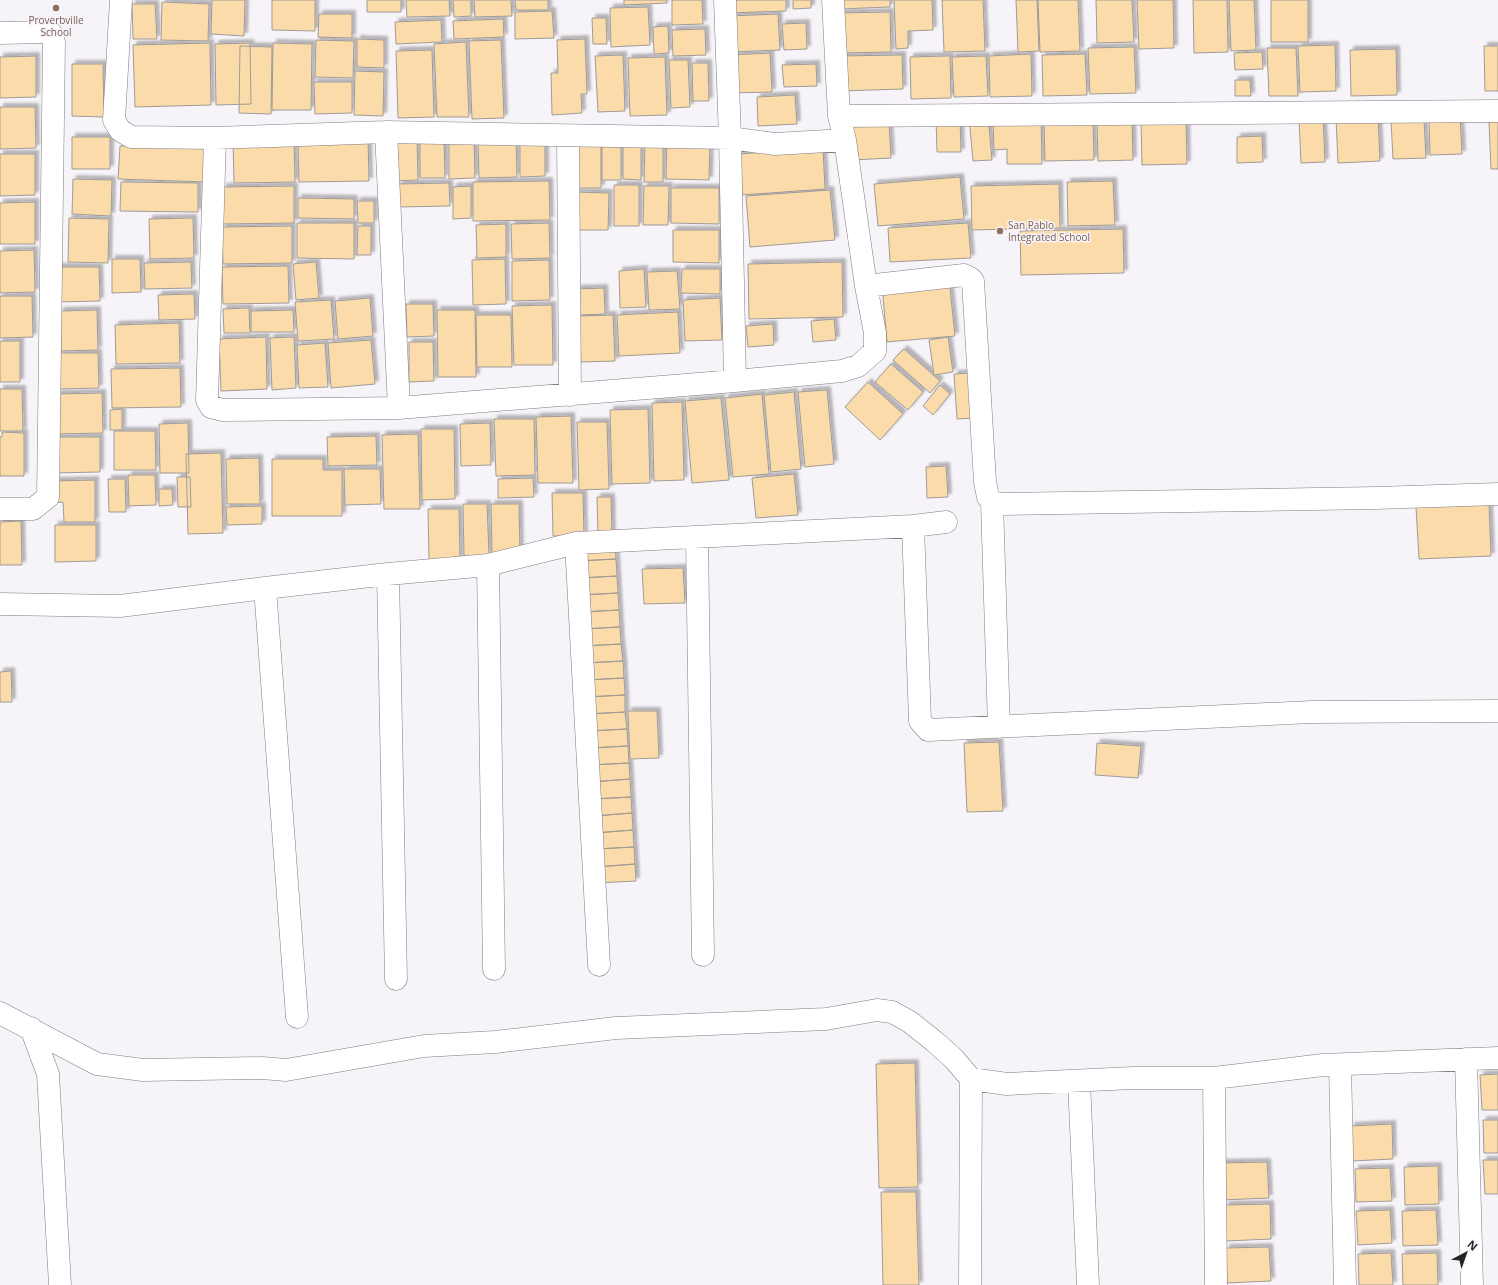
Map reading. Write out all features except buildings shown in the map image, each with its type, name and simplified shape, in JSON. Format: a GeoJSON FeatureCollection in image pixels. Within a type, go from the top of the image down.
{"type":"FeatureCollection","features":[{"type":"Feature","properties":{"kind":"street"},"geometry":{"type":"LineString","coordinates":[[122,0],[114,120],[120,130],[131,137],[215,138],[386,132],[730,138],[775,144],[845,140]]}},
{"type":"Feature","properties":{"kind":"street"},"geometry":{"type":"LineString","coordinates":[[725,0],[730,138],[735,381]]}},
{"type":"Feature","properties":{"kind":"street"},"geometry":{"type":"LineString","coordinates":[[215,138],[207,400],[210,407],[223,410],[399,408],[570,395],[842,371],[858,366],[875,351],[875,333],[866,286],[845,140],[839,116],[833,0]]}},
{"type":"Feature","properties":{"kind":"street"},"geometry":{"type":"LineString","coordinates":[[0,33],[49,32],[51,33],[54,42],[48,497],[33,509],[0,509]]}},
{"type":"Feature","properties":{"kind":"street"},"geometry":{"type":"LineString","coordinates":[[839,116],[1498,111]]}},
{"type":"Feature","properties":{"kind":"street"},"geometry":{"type":"LineString","coordinates":[[386,132],[399,408]]}},
{"type":"Feature","properties":{"kind":"street"},"geometry":{"type":"LineString","coordinates":[[568,136],[570,395]]}},
{"type":"Feature","properties":{"kind":"street"},"geometry":{"type":"LineString","coordinates":[[866,286],[964,275],[973,281],[985,482],[987,492],[992,502],[999,727]]}},
{"type":"Feature","properties":{"kind":"street"},"geometry":{"type":"LineString","coordinates":[[992,502],[1002,504],[1344,499],[1498,494]]}},
{"type":"Feature","properties":{"kind":"street"},"geometry":{"type":"LineString","coordinates":[[0,604],[120,606],[388,574],[488,565],[576,543],[913,526],[946,522]]}},
{"type":"Feature","properties":{"kind":"street"},"geometry":{"type":"LineString","coordinates":[[913,526],[920,721],[928,730],[1312,712],[1498,712]]}},
{"type":"Feature","properties":{"kind":"street"},"geometry":{"type":"LineString","coordinates":[[697,538],[703,954]]}},
{"type":"Feature","properties":{"kind":"street"},"geometry":{"type":"LineString","coordinates":[[576,543],[599,965]]}},
{"type":"Feature","properties":{"kind":"street"},"geometry":{"type":"LineString","coordinates":[[488,565],[494,969]]}},
{"type":"Feature","properties":{"kind":"street"},"geometry":{"type":"LineString","coordinates":[[388,574],[396,979]]}},
{"type":"Feature","properties":{"kind":"street"},"geometry":{"type":"LineString","coordinates":[[265,588],[297,1017]]}},
{"type":"Feature","properties":{"kind":"street"},"geometry":{"type":"LineString","coordinates":[[0,1013],[97,1064],[143,1070],[262,1068],[286,1070],[424,1046],[495,1042],[616,1028],[826,1019],[877,1010],[892,1012],[916,1027],[934,1041],[954,1059],[970,1079],[970,1285]]}},
{"type":"Feature","properties":{"kind":"street"},"geometry":{"type":"LineString","coordinates":[[31,1028],[48,1074],[60,1285]]}},
{"type":"Feature","properties":{"kind":"street"},"geometry":{"type":"LineString","coordinates":[[970,1079],[1007,1084],[1133,1078],[1214,1078],[1323,1065],[1498,1058]]}},
{"type":"Feature","properties":{"kind":"street"},"geometry":{"type":"LineString","coordinates":[[1466,1060],[1472,1285]]}},
{"type":"Feature","properties":{"kind":"street"},"geometry":{"type":"LineString","coordinates":[[1340,1065],[1345,1285]]}},
{"type":"Feature","properties":{"kind":"street"},"geometry":{"type":"LineString","coordinates":[[1214,1078],[1216,1285]]}},
{"type":"Feature","properties":{"kind":"street"},"geometry":{"type":"LineString","coordinates":[[1079,1081],[1088,1285]]}},
{"type":"Feature","properties":{"kind":"place","name":"Proverbville School"},"geometry":{"type":"Point","coordinates":[56,8]}},
{"type":"Feature","properties":{"kind":"place","name":"San Pablo Integrated School"},"geometry":{"type":"Point","coordinates":[1000,231]}}]}
